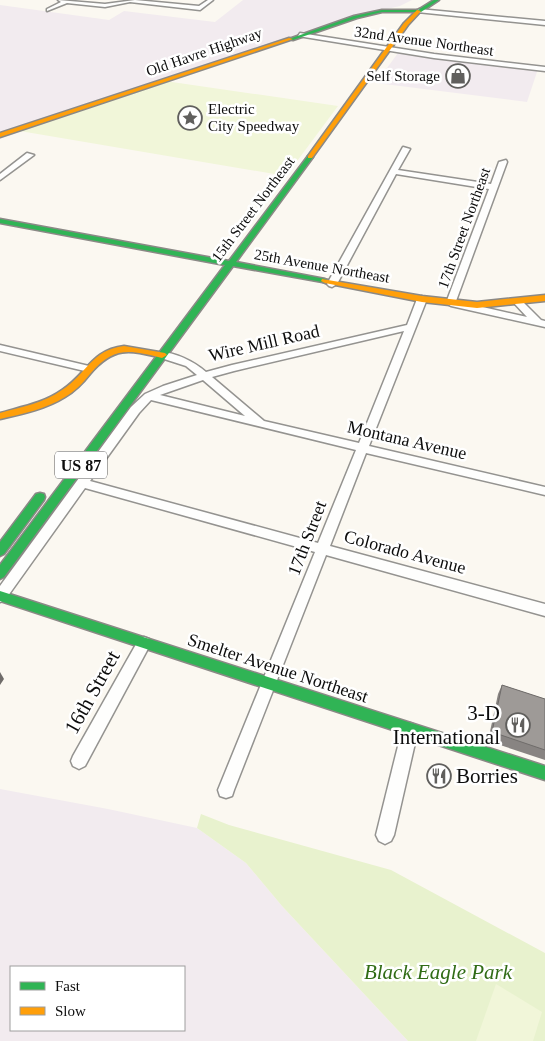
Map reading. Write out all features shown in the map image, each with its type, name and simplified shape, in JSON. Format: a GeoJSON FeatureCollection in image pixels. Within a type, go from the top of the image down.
{"type":"FeatureCollection","features":[{"type":"Feature","properties":{"kind":"main road","name":"15th Street Northeast"},"geometry":{"type":"LineString","coordinates":[[156,354],[226,264],[416,5],[437,0]]}},
{"type":"Feature","properties":{"kind":"main road","name":"Old Havre Highway"},"geometry":{"type":"LineString","coordinates":[[0,135],[356,17],[416,5]]}},
{"type":"Feature","properties":{"kind":"main road","name":"25th Avenue Northeast"},"geometry":{"type":"LineString","coordinates":[[0,221],[332,284],[457,303]]}},
{"type":"Feature","properties":{"kind":"main road"},"geometry":{"type":"LineString","coordinates":[[457,303],[518,302],[545,298]]}},
{"type":"Feature","properties":{"kind":"main road","name":"Wire Mill Road"},"geometry":{"type":"LineString","coordinates":[[0,416],[30,409],[52,401],[69,390],[98,359],[111,350],[126,349],[156,354]]}},
{"type":"Feature","properties":{"kind":"main road","name":"US 87"},"geometry":{"type":"LineString","coordinates":[[105,413],[156,354]]}},
{"type":"Feature","properties":{"kind":"main road","name":"US 87"},"geometry":{"type":"LineString","coordinates":[[0,574],[156,354]]}},
{"type":"Feature","properties":{"kind":"main road","name":"US 87"},"geometry":{"type":"LineString","coordinates":[[0,551],[47,488]]}},
{"type":"Feature","properties":{"kind":"main road","name":"Smelter Avenue Northeast"},"geometry":{"type":"LineString","coordinates":[[0,596],[545,773]]}},
{"type":"Feature","properties":{"kind":"street"},"geometry":{"type":"LineString","coordinates":[[49,10],[63,0],[111,7],[131,0],[200,8],[211,0]]}},
{"type":"Feature","properties":{"kind":"street"},"geometry":{"type":"LineString","coordinates":[[416,5],[545,23]]}},
{"type":"Feature","properties":{"kind":"street","name":"32nd Avenue Northeast"},"geometry":{"type":"LineString","coordinates":[[300,36],[385,49],[545,69]]}},
{"type":"Feature","properties":{"kind":"street"},"geometry":{"type":"LineString","coordinates":[[332,284],[406,149]]}},
{"type":"Feature","properties":{"kind":"street"},"geometry":{"type":"LineString","coordinates":[[0,178],[30,155]]}},
{"type":"Feature","properties":{"kind":"street","name":"17th Street Northeast"},"geometry":{"type":"LineString","coordinates":[[457,303],[494,187],[504,162]]}},
{"type":"Feature","properties":{"kind":"street"},"geometry":{"type":"LineString","coordinates":[[394,172],[494,187]]}},
{"type":"Feature","properties":{"kind":"street","name":"17th Street"},"geometry":{"type":"LineString","coordinates":[[226,790],[270,684],[422,299]]}},
{"type":"Feature","properties":{"kind":"street"},"geometry":{"type":"LineString","coordinates":[[518,302],[541,323]]}},
{"type":"Feature","properties":{"kind":"street"},"geometry":{"type":"LineString","coordinates":[[457,303],[541,323]]}},
{"type":"Feature","properties":{"kind":"street","name":"Wire Mill Road"},"geometry":{"type":"LineString","coordinates":[[156,354],[190,364],[206,376],[411,327]]}},
{"type":"Feature","properties":{"kind":"street"},"geometry":{"type":"LineString","coordinates":[[0,348],[89,369]]}},
{"type":"Feature","properties":{"kind":"street"},"geometry":{"type":"LineString","coordinates":[[0,596],[135,410],[149,396],[206,376]]}},
{"type":"Feature","properties":{"kind":"street","name":"Montana Avenue"},"geometry":{"type":"LineString","coordinates":[[206,376],[261,424]]}},
{"type":"Feature","properties":{"kind":"street","name":"Montana Avenue"},"geometry":{"type":"LineString","coordinates":[[149,396],[545,490]]}},
{"type":"Feature","properties":{"kind":"street","name":"Colorado Avenue"},"geometry":{"type":"LineString","coordinates":[[81,483],[545,610]]}},
{"type":"Feature","properties":{"kind":"street","name":"16th Street"},"geometry":{"type":"LineString","coordinates":[[79,761],[144,643]]}},
{"type":"Feature","properties":{"kind":"street"},"geometry":{"type":"LineString","coordinates":[[386,835],[410,730]]}},
{"type":"Feature","properties":{"kind":"shaded area"},"geometry":{"type":"Polygon","coordinates":[[[243,0],[412,0],[400,6],[370,13],[0,135],[0,5],[109,20],[124,11],[215,22],[243,0]]]}},
{"type":"Feature","properties":{"kind":"shaded area","name":"Self Storage"},"geometry":{"type":"Polygon","coordinates":[[[398,53],[538,69],[527,102],[376,83],[398,53]]]}},
{"type":"Feature","properties":{"kind":"shaded area"},"geometry":{"type":"Polygon","coordinates":[[[0,789],[197,828],[246,863],[282,906],[408,1041],[0,1041],[0,789]]]}},
{"type":"Feature","properties":{"kind":"green space","name":"Electric City Speedway"},"geometry":{"type":"Polygon","coordinates":[[[165,81],[338,106],[286,176],[14,130],[165,81]]]}},
{"type":"Feature","properties":{"kind":"green space","name":"Black Eagle Park"},"geometry":{"type":"Polygon","coordinates":[[[201,814],[229,825],[391,870],[545,953],[545,1041],[408,1041],[282,906],[246,863],[197,828],[201,814]]]}},
{"type":"Feature","properties":{"kind":"green space"},"geometry":{"type":"Polygon","coordinates":[[[496,984],[542,1012],[533,1041],[476,1041],[496,984]]]}},
{"type":"Feature","properties":{"kind":"building","name":"3-D International"},"geometry":{"type":"Polygon","coordinates":[[[502,685],[545,699],[545,750],[492,732],[502,685]]]}},
{"type":"Feature","properties":{"kind":"traffic: fast"},"geometry":{"type":"LineString","coordinates":[[291,39],[356,17],[382,11],[419,11],[437,0]]}},
{"type":"Feature","properties":{"kind":"traffic: fast"},"geometry":{"type":"LineString","coordinates":[[0,574],[310,157]]}},
{"type":"Feature","properties":{"kind":"traffic: fast"},"geometry":{"type":"LineString","coordinates":[[0,221],[325,281]]}},
{"type":"Feature","properties":{"kind":"traffic: fast"},"geometry":{"type":"LineString","coordinates":[[0,551],[40,497]]}},
{"type":"Feature","properties":{"kind":"traffic: fast"},"geometry":{"type":"LineString","coordinates":[[0,596],[545,773]]}},
{"type":"Feature","properties":{"kind":"traffic: slow"},"geometry":{"type":"LineString","coordinates":[[310,157],[406,24],[419,11]]}},
{"type":"Feature","properties":{"kind":"traffic: slow"},"geometry":{"type":"LineString","coordinates":[[0,135],[291,39]]}},
{"type":"Feature","properties":{"kind":"traffic: slow"},"geometry":{"type":"LineString","coordinates":[[325,281],[422,299],[477,305],[545,298]]}},
{"type":"Feature","properties":{"kind":"traffic: slow"},"geometry":{"type":"LineString","coordinates":[[0,416],[36,407],[61,396],[100,358],[108,353],[116,350],[133,349],[162,355]]}},
{"type":"Feature","properties":{"kind":"place","name":"Self Storage"},"geometry":{"type":"Point","coordinates":[458,76]}},
{"type":"Feature","properties":{"kind":"place","name":"Electric City Speedway"},"geometry":{"type":"Point","coordinates":[190,118]}},
{"type":"Feature","properties":{"kind":"place","name":"3-D International"},"geometry":{"type":"Point","coordinates":[518,725]}},
{"type":"Feature","properties":{"kind":"place","name":"Borries"},"geometry":{"type":"Point","coordinates":[439,776]}}]}
